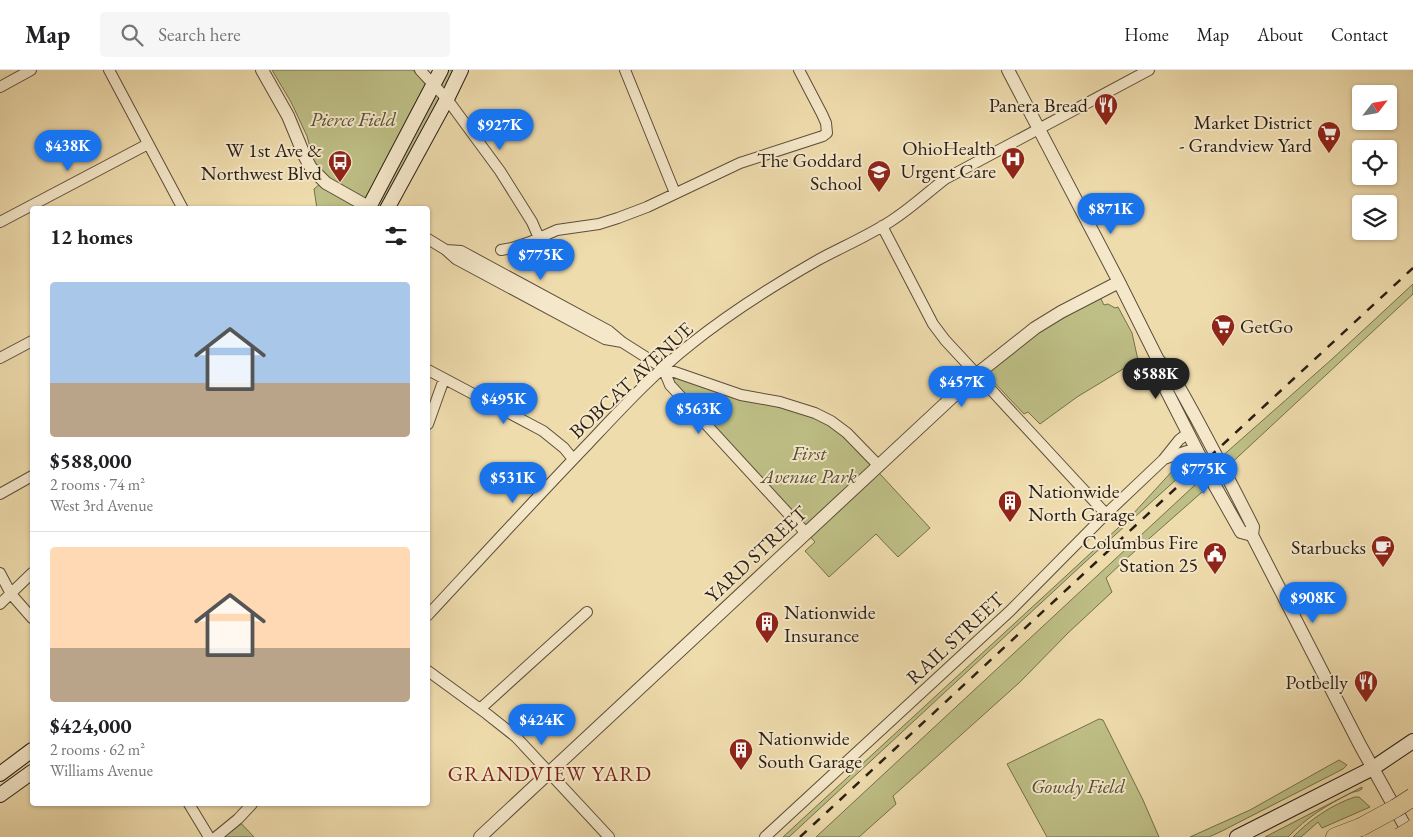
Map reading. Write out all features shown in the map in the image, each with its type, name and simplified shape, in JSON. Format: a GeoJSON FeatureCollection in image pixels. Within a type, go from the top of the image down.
{"type":"FeatureCollection","features":[{"type":"Feature","properties":{"kind":"highway"},"geometry":{"type":"LineString","coordinates":[[1335,837],[1360,827],[1396,808],[1413,796]]}},
{"type":"Feature","properties":{"kind":"highway"},"geometry":{"type":"LineString","coordinates":[[1400,837],[1413,829]]}},
{"type":"Feature","properties":{"kind":"main road"},"geometry":{"type":"LineString","coordinates":[[371,206],[441,70]]}},
{"type":"Feature","properties":{"kind":"main road"},"geometry":{"type":"LineString","coordinates":[[389,206],[461,70]]}},
{"type":"Feature","properties":{"kind":"main road"},"geometry":{"type":"LineString","coordinates":[[1238,837],[1373,768],[1413,741]]}},
{"type":"Feature","properties":{"kind":"main road"},"geometry":{"type":"LineString","coordinates":[[0,774],[30,752]]}},
{"type":"Feature","properties":{"kind":"main road"},"geometry":{"type":"LineString","coordinates":[[0,795],[30,773]]}},
{"type":"Feature","properties":{"kind":"street"},"geometry":{"type":"LineString","coordinates":[[0,86],[31,70]]}},
{"type":"Feature","properties":{"kind":"street"},"geometry":{"type":"LineString","coordinates":[[109,70],[181,206]]}},
{"type":"Feature","properties":{"kind":"street"},"geometry":{"type":"LineString","coordinates":[[262,70],[288,116],[311,168],[326,183],[366,206]]}},
{"type":"Feature","properties":{"kind":"street"},"geometry":{"type":"LineString","coordinates":[[420,70],[446,99],[500,171],[532,222],[539,238]]}},
{"type":"Feature","properties":{"kind":"street"},"geometry":{"type":"LineString","coordinates":[[626,70],[675,194]]}},
{"type":"Feature","properties":{"kind":"street"},"geometry":{"type":"LineString","coordinates":[[1008,70],[1158,360],[1166,367],[1183,394],[1238,498],[1253,527],[1252,536],[1330,688],[1411,837]]}},
{"type":"Feature","properties":{"kind":"street","name":"BOBCAT AVENUE"},"geometry":{"type":"LineString","coordinates":[[430,613],[638,392],[691,344],[752,300],[910,208],[945,179],[1149,70]]}},
{"type":"Feature","properties":{"kind":"street"},"geometry":{"type":"LineString","coordinates":[[501,250],[512,248],[557,230],[599,224],[618,218],[647,207],[740,164],[818,138],[827,133],[826,123],[803,71]]}},
{"type":"Feature","properties":{"kind":"street"},"geometry":{"type":"LineString","coordinates":[[30,206],[148,144]]}},
{"type":"Feature","properties":{"kind":"street"},"geometry":{"type":"LineString","coordinates":[[0,222],[30,206]]}},
{"type":"Feature","properties":{"kind":"street"},"geometry":{"type":"LineString","coordinates":[[882,226],[933,324],[945,340],[1106,514]]}},
{"type":"Feature","properties":{"kind":"street"},"geometry":{"type":"LineString","coordinates":[[430,240],[446,250],[461,252],[610,331],[622,342],[663,368],[741,395],[780,402],[815,413],[831,421],[847,433],[879,466]]}},
{"type":"Feature","properties":{"kind":"street","name":"YARD STREET"},"geometry":{"type":"LineString","coordinates":[[480,837],[977,374],[1035,328],[1061,312],[1119,282]]}},
{"type":"Feature","properties":{"kind":"street"},"geometry":{"type":"LineString","coordinates":[[0,358],[30,342]]}},
{"type":"Feature","properties":{"kind":"street"},"geometry":{"type":"LineString","coordinates":[[1158,360],[1157,372],[1198,452],[1241,532],[1252,536]]}},
{"type":"Feature","properties":{"kind":"street"},"geometry":{"type":"LineString","coordinates":[[663,368],[670,385],[806,533]]}},
{"type":"Feature","properties":{"kind":"street"},"geometry":{"type":"LineString","coordinates":[[430,371],[543,431],[564,448],[573,459]]}},
{"type":"Feature","properties":{"kind":"street"},"geometry":{"type":"LineString","coordinates":[[430,418],[444,379]]}},
{"type":"Feature","properties":{"kind":"street"},"geometry":{"type":"LineString","coordinates":[[1188,433],[1197,432],[1202,436],[1229,488],[1235,497],[1238,498]]}},
{"type":"Feature","properties":{"kind":"street","name":"RAIL STREET"},"geometry":{"type":"LineString","coordinates":[[765,837],[1010,611],[1188,433]]}},
{"type":"Feature","properties":{"kind":"street","name":"RAIL STREET"},"geometry":{"type":"LineString","coordinates":[[1163,460],[1187,451],[1198,452]]}},
{"type":"Feature","properties":{"kind":"street"},"geometry":{"type":"LineString","coordinates":[[0,494],[30,477]]}},
{"type":"Feature","properties":{"kind":"street"},"geometry":{"type":"LineString","coordinates":[[0,573],[11,594],[30,616]]}},
{"type":"Feature","properties":{"kind":"street"},"geometry":{"type":"LineString","coordinates":[[0,604],[30,575]]}},
{"type":"Feature","properties":{"kind":"street"},"geometry":{"type":"LineString","coordinates":[[480,709],[587,612]]}},
{"type":"Feature","properties":{"kind":"street"},"geometry":{"type":"LineString","coordinates":[[430,672],[516,737],[609,837]]}},
{"type":"Feature","properties":{"kind":"street"},"geometry":{"type":"LineString","coordinates":[[190,806],[209,837]]}},
{"type":"Feature","properties":{"kind":"street"},"geometry":{"type":"LineString","coordinates":[[216,837],[250,806]]}},
{"type":"Feature","properties":{"kind":"green space","name":"Pierce Field"},"geometry":{"type":"Polygon","coordinates":[[[272,70],[413,70],[426,85],[362,206],[317,206],[314,189],[320,184],[307,136],[291,102],[272,70]]]}},
{"type":"Feature","properties":{"kind":"green space"},"geometry":{"type":"Polygon","coordinates":[[[441,70],[461,70],[389,206],[370,206],[441,70]]]}},
{"type":"Feature","properties":{"kind":"green space"},"geometry":{"type":"Polygon","coordinates":[[[1413,284],[1413,294],[1225,469],[1219,459],[1331,360],[1413,284]]]}},
{"type":"Feature","properties":{"kind":"green space"},"geometry":{"type":"Polygon","coordinates":[[[1100,297],[1104,305],[1108,304],[1115,308],[1118,307],[1132,333],[1138,360],[1077,397],[1040,424],[1028,412],[1024,414],[991,379],[990,371],[1044,329],[1100,297]]]}},
{"type":"Feature","properties":{"kind":"green space","name":"First Avenue Park"},"geometry":{"type":"Polygon","coordinates":[[[663,368],[831,421],[930,528],[898,557],[876,534],[829,577],[805,551],[815,542],[670,385],[663,368]]]}},
{"type":"Feature","properties":{"kind":"green space"},"geometry":{"type":"Polygon","coordinates":[[[1193,453],[1200,458],[789,837],[783,837],[1132,515],[1186,456],[1193,453]]]}},
{"type":"Feature","properties":{"kind":"green space"},"geometry":{"type":"Polygon","coordinates":[[[1205,475],[1210,485],[1106,578],[1112,592],[1020,682],[893,796],[896,804],[859,837],[816,837],[1196,484],[1205,475]]]}},
{"type":"Feature","properties":{"kind":"green space","name":"Gowdy Field"},"geometry":{"type":"Polygon","coordinates":[[[1099,719],[1103,720],[1143,800],[1159,837],[1047,837],[1007,764],[1099,719]]]}},
{"type":"Feature","properties":{"kind":"green space"},"geometry":{"type":"Polygon","coordinates":[[[1339,760],[1347,765],[1343,769],[1209,837],[1190,837],[1250,810],[1339,760]]]}},
{"type":"Feature","properties":{"kind":"green space"},"geometry":{"type":"Polygon","coordinates":[[[1350,793],[1318,812],[1302,823],[1288,837],[1265,837],[1350,793]]]}},
{"type":"Feature","properties":{"kind":"green space"},"geometry":{"type":"Polygon","coordinates":[[[1355,797],[1359,797],[1370,807],[1322,828],[1318,822],[1301,837],[1293,837],[1322,813],[1355,797]]]}},
{"type":"Feature","properties":{"kind":"green space"},"geometry":{"type":"Polygon","coordinates":[[[237,819],[254,837],[216,837],[237,819]]]}},
{"type":"Feature","properties":{"kind":"railway"},"geometry":{"type":"LineString","coordinates":[[800,837],[1413,268]]}},
{"type":"Feature","properties":{"kind":"place","name":"Panera Bread"},"geometry":{"type":"Point","coordinates":[1106,126]}},
{"type":"Feature","properties":{"kind":"place","name":"Market District - Grandview Yard"},"geometry":{"type":"Point","coordinates":[1329,154]}},
{"type":"Feature","properties":{"kind":"place","name":"OhioHealth Urgent Care"},"geometry":{"type":"Point","coordinates":[1013,180]}},
{"type":"Feature","properties":{"kind":"place","name":"W 1st Ave & Northwest Blvd"},"geometry":{"type":"Point","coordinates":[340,183]}},
{"type":"Feature","properties":{"kind":"place","name":"The Goddard School"},"geometry":{"type":"Point","coordinates":[879,193]}},
{"type":"Feature","properties":{"kind":"place","name":"GetGo"},"geometry":{"type":"Point","coordinates":[1223,347]}},
{"type":"Feature","properties":{"kind":"place","name":"Nationwide North Garage"},"geometry":{"type":"Point","coordinates":[1010,523]}},
{"type":"Feature","properties":{"kind":"place","name":"Starbucks"},"geometry":{"type":"Point","coordinates":[1383,568]}},
{"type":"Feature","properties":{"kind":"place","name":"Columbus Fire Station 25"},"geometry":{"type":"Point","coordinates":[1215,575]}},
{"type":"Feature","properties":{"kind":"place","name":"Nationwide Insurance"},"geometry":{"type":"Point","coordinates":[767,644]}},
{"type":"Feature","properties":{"kind":"place","name":"Potbelly"},"geometry":{"type":"Point","coordinates":[1366,703]}},
{"type":"Feature","properties":{"kind":"place","name":"Nationwide South Garage"},"geometry":{"type":"Point","coordinates":[741,771]}},
{"type":"Feature","properties":{"kind":"district","name":"GRANDVIEW YARD"},"geometry":{"type":"Point","coordinates":[550,773]}}]}
